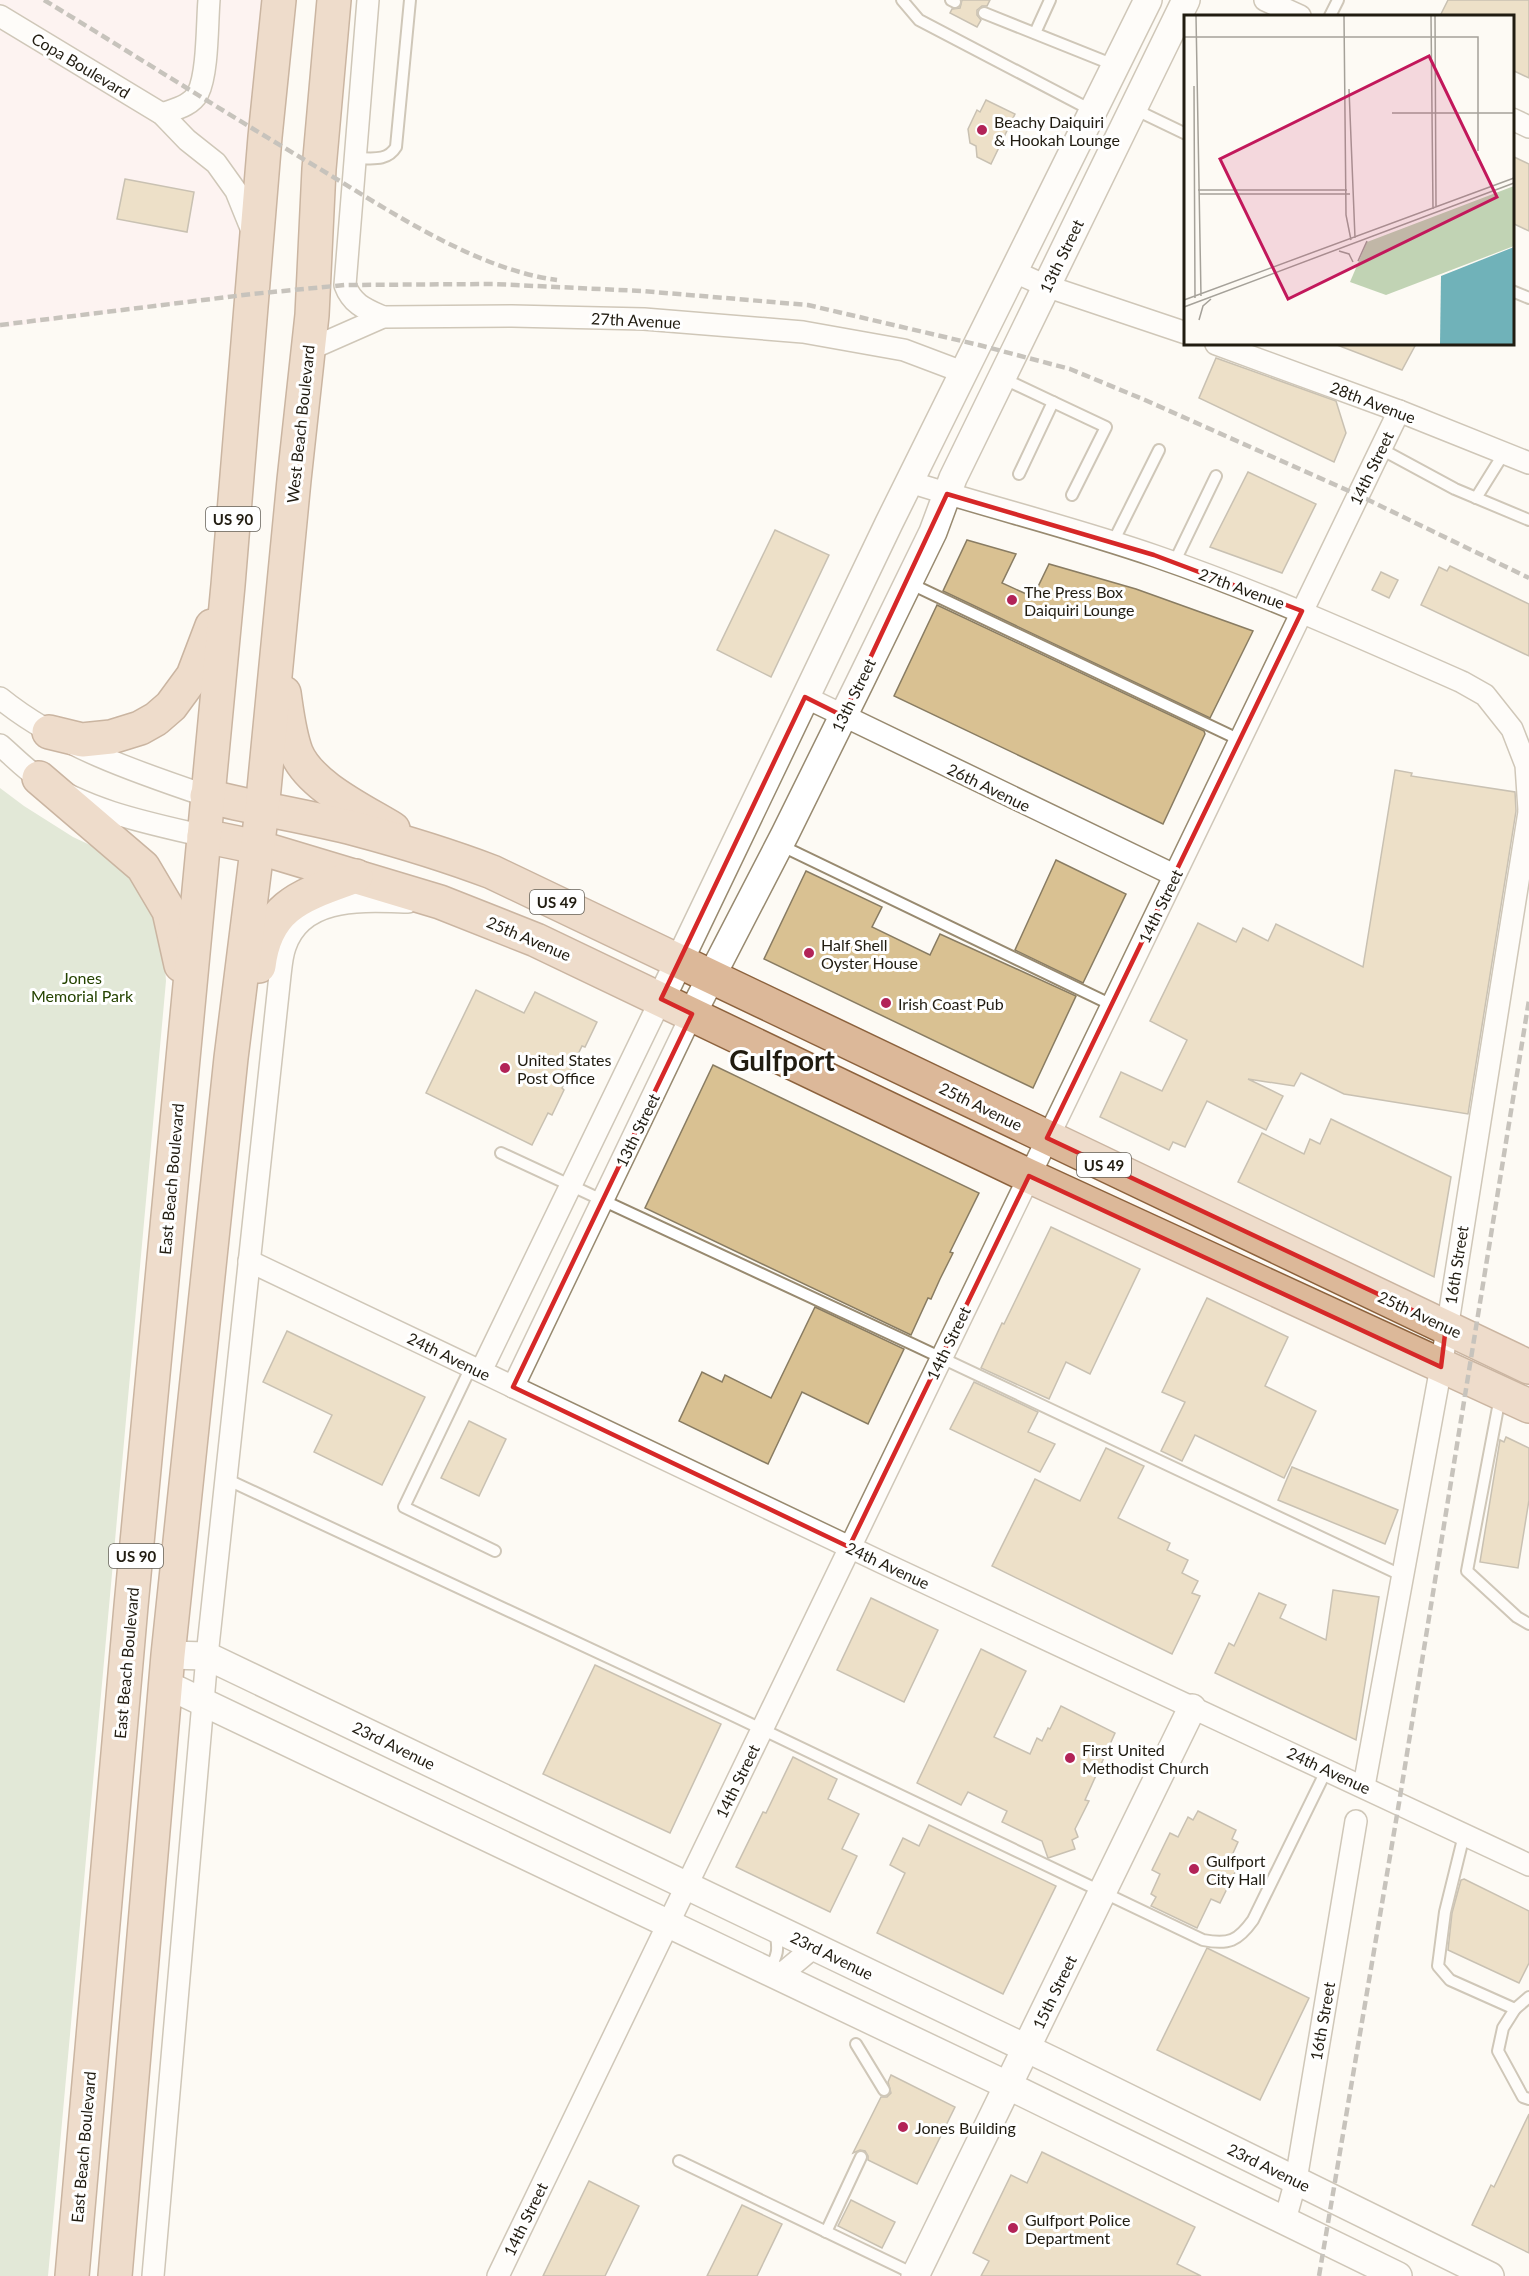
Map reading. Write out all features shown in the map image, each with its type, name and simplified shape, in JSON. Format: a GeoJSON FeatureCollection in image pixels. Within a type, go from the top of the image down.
{"type":"FeatureCollection","features":[{"type":"Feature","properties":{"kind":"main road","name":"US 90"},"geometry":{"type":"LineString","coordinates":[[204,836],[279,0]]}},
{"type":"Feature","properties":{"kind":"main road","name":"West Beach Boulevard"},"geometry":{"type":"LineString","coordinates":[[257,847],[313,306],[319,169],[334,0]]}},
{"type":"Feature","properties":{"kind":"main road"},"geometry":{"type":"LineString","coordinates":[[49,732],[82,740],[111,737],[140,728],[156,719],[171,706],[193,676],[228,585]]}},
{"type":"Feature","properties":{"kind":"main road"},"geometry":{"type":"LineString","coordinates":[[278,650],[289,727],[297,754],[307,771],[334,793],[430,852]]}},
{"type":"Feature","properties":{"kind":"main road"},"geometry":{"type":"LineString","coordinates":[[39,778],[135,859],[153,881],[169,910],[188,996]]}},
{"type":"Feature","properties":{"kind":"main road","name":"US 49"},"geometry":{"type":"LineString","coordinates":[[207,796],[355,829],[430,852]]}},
{"type":"Feature","properties":{"kind":"main road","name":"US 49"},"geometry":{"type":"LineString","coordinates":[[204,836],[257,847],[440,902]]}},
{"type":"Feature","properties":{"kind":"main road","name":"East Beach Boulevard"},"geometry":{"type":"LineString","coordinates":[[72,2276],[204,836]]}},
{"type":"Feature","properties":{"kind":"main road","name":"US 90"},"geometry":{"type":"LineString","coordinates":[[115,2276],[166,1669],[230,1070],[257,847]]}},
{"type":"Feature","properties":{"kind":"main road","name":"25th Avenue"},"geometry":{"type":"LineString","coordinates":[[430,852],[492,872],[1529,1367]]}},
{"type":"Feature","properties":{"kind":"main road"},"geometry":{"type":"LineString","coordinates":[[191,1433],[210,1381],[261,956],[266,931],[277,916],[293,904],[318,890],[356,876]]}},
{"type":"Feature","properties":{"kind":"main road","name":"25th Avenue"},"geometry":{"type":"LineString","coordinates":[[440,902],[537,940],[1029,1176],[1515,1400]]}},
{"type":"Feature","properties":{"kind":"street"},"geometry":{"type":"LineString","coordinates":[[162,114],[186,105],[198,94],[204,74],[209,0]]}},
{"type":"Feature","properties":{"kind":"street"},"geometry":{"type":"LineString","coordinates":[[368,0],[345,285],[350,298],[363,308],[382,317]]}},
{"type":"Feature","properties":{"kind":"street","name":"13th Street"},"geometry":{"type":"LineString","coordinates":[[476,1369],[571,1185],[680,962],[805,697],[1148,0]]}},
{"type":"Feature","properties":{"kind":"street","name":"13th Street"},"geometry":{"type":"LineString","coordinates":[[513,1387],[710,977],[780,845],[933,532],[947,494],[1002,378],[1186,0]]}},
{"type":"Feature","properties":{"kind":"street","name":"Copa Boulevard"},"geometry":{"type":"LineString","coordinates":[[0,16],[162,114],[216,163],[236,191],[257,242]]}},
{"type":"Feature","properties":{"kind":"street"},"geometry":{"type":"LineString","coordinates":[[1514,120],[1529,127]]}},
{"type":"Feature","properties":{"kind":"street"},"geometry":{"type":"LineString","coordinates":[[1015,272],[1046,286],[1184,333]]}},
{"type":"Feature","properties":{"kind":"street","name":"27th Avenue"},"geometry":{"type":"LineString","coordinates":[[308,350],[382,317],[512,316],[644,319],[803,332],[904,350],[965,373]]}},
{"type":"Feature","properties":{"kind":"street","name":"28th Avenue"},"geometry":{"type":"LineString","coordinates":[[1224,345],[1246,348],[1529,463]]}},
{"type":"Feature","properties":{"kind":"street","name":"14th Street"},"geometry":{"type":"LineString","coordinates":[[498,2276],[1399,411]]}},
{"type":"Feature","properties":{"kind":"street","name":"27th Avenue"},"geometry":{"type":"LineString","coordinates":[[910,483],[1113,542],[1174,563],[1302,611],[1462,682],[1485,695],[1512,729],[1526,765]]}},
{"type":"Feature","properties":{"kind":"street","name":"26th Avenue"},"geometry":{"type":"LineString","coordinates":[[805,697],[1174,875]]}},
{"type":"Feature","properties":{"kind":"street"},"geometry":{"type":"LineString","coordinates":[[0,698],[17,712],[49,732],[157,780],[207,796]]}},
{"type":"Feature","properties":{"kind":"street"},"geometry":{"type":"LineString","coordinates":[[0,745],[39,778],[84,802],[152,825],[204,836]]}},
{"type":"Feature","properties":{"kind":"street","name":"16th Street"},"geometry":{"type":"LineString","coordinates":[[1364,1786],[1441,1367],[1529,811],[1526,765]]}},
{"type":"Feature","properties":{"kind":"street"},"geometry":{"type":"LineString","coordinates":[[153,2276],[207,1656],[279,975],[285,946],[295,928],[304,919],[333,904],[362,901],[440,902]]}},
{"type":"Feature","properties":{"kind":"street","name":"24th Avenue"},"geometry":{"type":"LineString","coordinates":[[249,1261],[849,1547],[1529,1865]]}},
{"type":"Feature","properties":{"kind":"street","name":"23rd Avenue"},"geometry":{"type":"LineString","coordinates":[[166,1669],[207,1656],[1026,2049],[1490,2276]]}},
{"type":"Feature","properties":{"kind":"street"},"geometry":{"type":"LineString","coordinates":[[166,1669],[203,1702],[1008,2086],[1393,2275]]}},
{"type":"Feature","properties":{"kind":"street","name":"15th Street"},"geometry":{"type":"LineString","coordinates":[[915,2276],[1192,1708]]}},
{"type":"Feature","properties":{"kind":"street","name":"16th Street"},"geometry":{"type":"LineString","coordinates":[[1285,2220],[1296,2180],[1356,1821]]}},
{"type":"Feature","properties":{"kind":"street"},"geometry":{"type":"LineString","coordinates":[[773,1975],[814,1947]]}},
{"type":"Feature","properties":{"kind":"lane"},"geometry":{"type":"LineString","coordinates":[[355,158],[385,158],[391,155],[396,147],[410,0]]}},
{"type":"Feature","properties":{"kind":"lane"},"geometry":{"type":"LineString","coordinates":[[902,0],[919,20],[1093,111]]}},
{"type":"Feature","properties":{"kind":"lane"},"geometry":{"type":"LineString","coordinates":[[1035,33],[1050,0]]}},
{"type":"Feature","properties":{"kind":"lane"},"geometry":{"type":"LineString","coordinates":[[1330,15],[1338,0]]}},
{"type":"Feature","properties":{"kind":"lane"},"geometry":{"type":"LineString","coordinates":[[984,13],[1115,66]]}},
{"type":"Feature","properties":{"kind":"lane"},"geometry":{"type":"LineString","coordinates":[[1133,108],[1184,134]]}},
{"type":"Feature","properties":{"kind":"lane"},"geometry":{"type":"LineString","coordinates":[[1514,292],[1529,298]]}},
{"type":"Feature","properties":{"kind":"lane"},"geometry":{"type":"LineString","coordinates":[[1002,378],[1106,427],[1072,495]]}},
{"type":"Feature","properties":{"kind":"lane"},"geometry":{"type":"LineString","coordinates":[[1019,474],[1053,402]]}},
{"type":"Feature","properties":{"kind":"lane"},"geometry":{"type":"LineString","coordinates":[[1381,449],[1476,498],[1529,520]]}},
{"type":"Feature","properties":{"kind":"lane"},"geometry":{"type":"LineString","coordinates":[[1113,542],[1159,450]]}},
{"type":"Feature","properties":{"kind":"lane"},"geometry":{"type":"LineString","coordinates":[[1476,498],[1504,453]]}},
{"type":"Feature","properties":{"kind":"lane"},"geometry":{"type":"LineString","coordinates":[[1174,563],[1216,476]]}},
{"type":"Feature","properties":{"kind":"lane"},"geometry":{"type":"LineString","coordinates":[[908,582],[1240,740]]}},
{"type":"Feature","properties":{"kind":"lane"},"geometry":{"type":"LineString","coordinates":[[780,845],[1112,1005]]}},
{"type":"Feature","properties":{"kind":"lane"},"geometry":{"type":"LineString","coordinates":[[501,1153],[941,1357],[1403,1576]]}},
{"type":"Feature","properties":{"kind":"lane"},"geometry":{"type":"LineString","coordinates":[[476,1369],[404,1507],[495,1551]]}},
{"type":"Feature","properties":{"kind":"lane"},"geometry":{"type":"LineString","coordinates":[[1515,1400],[1467,1571],[1517,1617],[1529,1624]]}},
{"type":"Feature","properties":{"kind":"lane"},"geometry":{"type":"LineString","coordinates":[[226,1479],[762,1729],[1203,1940],[1217,1943],[1228,1942],[1242,1935],[1253,1920],[1327,1769]]}},
{"type":"Feature","properties":{"kind":"lane"},"geometry":{"type":"LineString","coordinates":[[1464,1835],[1445,1912],[1438,1966],[1450,1980],[1515,2009]]}},
{"type":"Feature","properties":{"kind":"lane"},"geometry":{"type":"LineString","coordinates":[[773,1975],[778,1947],[774,1928]]}},
{"type":"Feature","properties":{"kind":"lane"},"geometry":{"type":"LineString","coordinates":[[1529,1997],[1515,2009],[1503,2028],[1498,2051],[1523,2097],[1529,2099]]}},
{"type":"Feature","properties":{"kind":"lane"},"geometry":{"type":"LineString","coordinates":[[856,2044],[884,2090]]}},
{"type":"Feature","properties":{"kind":"lane"},"geometry":{"type":"LineString","coordinates":[[826,2232],[861,2157]]}},
{"type":"Feature","properties":{"kind":"lane"},"geometry":{"type":"LineString","coordinates":[[679,2161],[915,2276]]}},
{"type":"Feature","properties":{"kind":"highlighted area"},"geometry":{"type":"Polygon","coordinates":[[[947,494],[1154,555],[1302,611],[1047,1138],[1446,1326],[1441,1367],[1029,1176],[849,1547],[513,1387],[692,1014],[661,999],[805,697],[843,716],[947,494]]]}},
{"type":"Feature","properties":{"kind":"shaded area"},"geometry":{"type":"Polygon","coordinates":[[[0,0],[276,0],[252,294],[0,328],[0,0]]]}},
{"type":"Feature","properties":{"kind":"green space","name":"Jones Memorial Park"},"geometry":{"type":"Polygon","coordinates":[[[0,788],[73,837],[105,852],[142,890],[163,940],[166,981],[48,2276],[0,2276],[0,788]]]}},
{"type":"Feature","properties":{"kind":"building"},"geometry":{"type":"Polygon","coordinates":[[[962,0],[990,0],[987,6],[982,6],[977,10],[977,15],[981,20],[977,27],[950,13],[952,9],[960,8],[962,0]]]}},
{"type":"Feature","properties":{"kind":"building"},"geometry":{"type":"Polygon","coordinates":[[[1448,0],[1529,0],[1529,78],[1514,71],[1514,15],[1440,15],[1448,0]]]}},
{"type":"Feature","properties":{"kind":"building"},"geometry":{"type":"Polygon","coordinates":[[[986,100],[1015,114],[991,164],[977,157],[976,146],[970,143],[968,129],[977,110],[980,112],[986,100]]]}},
{"type":"Feature","properties":{"kind":"building"},"geometry":{"type":"Polygon","coordinates":[[[1514,157],[1529,164],[1529,231],[1514,224],[1514,157]]]}},
{"type":"Feature","properties":{"kind":"building"},"geometry":{"type":"Polygon","coordinates":[[[125,179],[194,192],[187,232],[117,219],[125,179]]]}},
{"type":"Feature","properties":{"kind":"building"},"geometry":{"type":"Polygon","coordinates":[[[1337,345],[1415,345],[1402,370],[1337,345]]]}},
{"type":"Feature","properties":{"kind":"building"},"geometry":{"type":"Polygon","coordinates":[[[1216,358],[1336,401],[1346,433],[1334,462],[1199,398],[1216,358]]]}},
{"type":"Feature","properties":{"kind":"building"},"geometry":{"type":"Polygon","coordinates":[[[1248,472],[1316,504],[1282,573],[1210,547],[1248,472]]]}},
{"type":"Feature","properties":{"kind":"building"},"geometry":{"type":"Polygon","coordinates":[[[775,530],[829,555],[771,677],[717,650],[775,530]]]}},
{"type":"Feature","properties":{"kind":"building"},"geometry":{"type":"Polygon","coordinates":[[[967,540],[1016,554],[1002,583],[1033,597],[1049,564],[1136,589],[1253,631],[1210,718],[943,591],[967,540]]]}},
{"type":"Feature","properties":{"kind":"building"},"geometry":{"type":"Polygon","coordinates":[[[1450,566],[1529,604],[1529,656],[1421,605],[1439,567],[1447,571],[1450,566]]]}},
{"type":"Feature","properties":{"kind":"building"},"geometry":{"type":"Polygon","coordinates":[[[1381,572],[1398,580],[1389,598],[1372,590],[1381,572]]]}},
{"type":"Feature","properties":{"kind":"building"},"geometry":{"type":"Polygon","coordinates":[[[937,605],[1204,731],[1205,734],[1163,824],[894,696],[937,605]]]}},
{"type":"Feature","properties":{"kind":"building"},"geometry":{"type":"Polygon","coordinates":[[[1395,770],[1412,773],[1411,776],[1515,792],[1516,811],[1468,1114],[1344,1094],[1301,1073],[1294,1086],[1248,1079],[1283,1096],[1266,1130],[1207,1101],[1185,1147],[1173,1142],[1169,1150],[1100,1117],[1121,1072],[1162,1091],[1187,1040],[1150,1021],[1198,923],[1236,942],[1243,928],[1268,941],[1276,924],[1363,967],[1395,770]]]}},
{"type":"Feature","properties":{"kind":"building"},"geometry":{"type":"Polygon","coordinates":[[[1056,860],[1126,894],[1083,983],[1015,950],[1056,860]]]}},
{"type":"Feature","properties":{"kind":"building"},"geometry":{"type":"Polygon","coordinates":[[[806,871],[882,907],[872,927],[930,955],[940,934],[1076,996],[1033,1088],[764,959],[806,871]]]}},
{"type":"Feature","properties":{"kind":"building","name":"United States Post Office"},"geometry":{"type":"Polygon","coordinates":[[[476,990],[524,1013],[535,992],[597,1022],[585,1047],[582,1046],[552,1115],[548,1113],[532,1145],[426,1093],[476,990]]]}},
{"type":"Feature","properties":{"kind":"building"},"geometry":{"type":"Polygon","coordinates":[[[713,1065],[979,1193],[950,1252],[953,1253],[931,1299],[928,1298],[911,1335],[645,1208],[713,1065]]]}},
{"type":"Feature","properties":{"kind":"building"},"geometry":{"type":"Polygon","coordinates":[[[1331,1119],[1451,1177],[1434,1277],[1238,1182],[1262,1133],[1304,1154],[1310,1139],[1320,1144],[1331,1119]]]}},
{"type":"Feature","properties":{"kind":"building"},"geometry":{"type":"Polygon","coordinates":[[[1051,1227],[1140,1269],[1090,1374],[1066,1362],[1049,1399],[981,1368],[1051,1227]]]}},
{"type":"Feature","properties":{"kind":"building"},"geometry":{"type":"Polygon","coordinates":[[[1207,1298],[1288,1337],[1265,1386],[1316,1411],[1284,1478],[1195,1435],[1182,1461],[1161,1451],[1185,1402],[1162,1392],[1207,1298]]]}},
{"type":"Feature","properties":{"kind":"building"},"geometry":{"type":"Polygon","coordinates":[[[815,1307],[904,1349],[868,1424],[802,1392],[768,1464],[679,1421],[702,1372],[722,1382],[725,1375],[771,1398],[815,1307]]]}},
{"type":"Feature","properties":{"kind":"building"},"geometry":{"type":"Polygon","coordinates":[[[287,1331],[425,1397],[382,1485],[314,1452],[332,1415],[263,1382],[287,1331]]]}},
{"type":"Feature","properties":{"kind":"building"},"geometry":{"type":"Polygon","coordinates":[[[974,1382],[1038,1412],[1028,1432],[1055,1444],[1040,1472],[950,1429],[974,1382]]]}},
{"type":"Feature","properties":{"kind":"building"},"geometry":{"type":"Polygon","coordinates":[[[469,1421],[506,1439],[479,1496],[441,1478],[469,1421]]]}},
{"type":"Feature","properties":{"kind":"building"},"geometry":{"type":"Polygon","coordinates":[[[1506,1437],[1529,1448],[1529,1500],[1518,1568],[1480,1562],[1500,1440],[1504,1442],[1506,1437]]]}},
{"type":"Feature","properties":{"kind":"building"},"geometry":{"type":"Polygon","coordinates":[[[1106,1448],[1144,1466],[1118,1518],[1170,1543],[1167,1550],[1188,1560],[1182,1573],[1198,1581],[1192,1593],[1200,1596],[1172,1654],[992,1566],[1035,1479],[1080,1501],[1106,1448]]]}},
{"type":"Feature","properties":{"kind":"building"},"geometry":{"type":"Polygon","coordinates":[[[1292,1467],[1398,1510],[1385,1544],[1278,1500],[1292,1467]]]}},
{"type":"Feature","properties":{"kind":"building"},"geometry":{"type":"Polygon","coordinates":[[[1333,1590],[1379,1597],[1356,1740],[1215,1673],[1229,1643],[1234,1646],[1259,1593],[1286,1605],[1280,1618],[1326,1640],[1333,1590]]]}},
{"type":"Feature","properties":{"kind":"building"},"geometry":{"type":"Polygon","coordinates":[[[871,1598],[938,1630],[904,1702],[837,1670],[871,1598]]]}},
{"type":"Feature","properties":{"kind":"building"},"geometry":{"type":"Polygon","coordinates":[[[981,1649],[1026,1671],[994,1737],[1030,1754],[1037,1738],[1042,1741],[1048,1728],[1050,1729],[1061,1706],[1115,1733],[1085,1800],[1089,1801],[1075,1829],[1078,1837],[1072,1840],[1075,1849],[1048,1858],[1042,1841],[1002,1822],[1007,1811],[968,1792],[961,1805],[917,1783],[981,1649]]]}},
{"type":"Feature","properties":{"kind":"building"},"geometry":{"type":"Polygon","coordinates":[[[595,1665],[721,1724],[670,1833],[543,1774],[595,1665]]]}},
{"type":"Feature","properties":{"kind":"building"},"geometry":{"type":"Polygon","coordinates":[[[793,1757],[837,1779],[828,1799],[859,1814],[842,1849],[857,1856],[830,1912],[736,1867],[793,1757]]]}},
{"type":"Feature","properties":{"kind":"building"},"geometry":{"type":"Polygon","coordinates":[[[1198,1811],[1236,1830],[1232,1839],[1238,1842],[1229,1862],[1238,1866],[1220,1903],[1211,1899],[1197,1928],[1151,1906],[1156,1897],[1151,1894],[1160,1874],[1152,1870],[1170,1833],[1178,1837],[1188,1817],[1193,1820],[1198,1811]]]}},
{"type":"Feature","properties":{"kind":"building"},"geometry":{"type":"Polygon","coordinates":[[[929,1825],[1056,1886],[1003,1994],[877,1933],[905,1873],[890,1865],[903,1838],[919,1846],[929,1825]]]}},
{"type":"Feature","properties":{"kind":"building"},"geometry":{"type":"Polygon","coordinates":[[[1464,1879],[1529,1911],[1529,1963],[1519,1983],[1448,1950],[1452,1913],[1461,1880],[1464,1879]]]}},
{"type":"Feature","properties":{"kind":"building"},"geometry":{"type":"Polygon","coordinates":[[[1207,1948],[1309,1998],[1260,2100],[1157,2050],[1207,1948]]]}},
{"type":"Feature","properties":{"kind":"building"},"geometry":{"type":"Polygon","coordinates":[[[891,2075],[955,2107],[917,2184],[868,2160],[865,2151],[860,2150],[853,2153],[881,2097],[887,2097],[891,2093],[888,2082],[891,2075]]]}},
{"type":"Feature","properties":{"kind":"building"},"geometry":{"type":"Polygon","coordinates":[[[1529,2114],[1529,2253],[1472,2225],[1491,2185],[1494,2187],[1529,2114]]]}},
{"type":"Feature","properties":{"kind":"building"},"geometry":{"type":"Polygon","coordinates":[[[1042,2152],[1195,2227],[1177,2264],[1201,2276],[981,2276],[989,2261],[973,2253],[1011,2175],[1027,2183],[1042,2152]]]}},
{"type":"Feature","properties":{"kind":"building"},"geometry":{"type":"Polygon","coordinates":[[[589,2181],[639,2206],[605,2276],[543,2276],[589,2181]]]}},
{"type":"Feature","properties":{"kind":"building"},"geometry":{"type":"Polygon","coordinates":[[[851,2200],[895,2222],[882,2248],[838,2226],[851,2200]]]}},
{"type":"Feature","properties":{"kind":"building"},"geometry":{"type":"Polygon","coordinates":[[[742,2205],[782,2224],[757,2276],[707,2276],[742,2205]]]}},
{"type":"Feature","properties":{"kind":"railway"},"geometry":{"type":"LineString","coordinates":[[44,0],[404,220],[495,264],[526,274],[557,280]]}},
{"type":"Feature","properties":{"kind":"railway"},"geometry":{"type":"LineString","coordinates":[[0,325],[345,285],[493,284],[642,291],[808,305],[1070,369],[1358,495],[1529,578]]}},
{"type":"Feature","properties":{"kind":"railway"},"geometry":{"type":"LineString","coordinates":[[1319,2276],[1399,1803],[1529,1000]]}},
{"type":"Feature","properties":{"kind":"place","name":"Beachy Daiquiri & Hookah Lounge"},"geometry":{"type":"Point","coordinates":[982,130]}},
{"type":"Feature","properties":{"kind":"place","name":"The Press Box Daiquiri Lounge"},"geometry":{"type":"Point","coordinates":[1012,600]}},
{"type":"Feature","properties":{"kind":"place","name":"Half Shell Oyster House"},"geometry":{"type":"Point","coordinates":[809,953]}},
{"type":"Feature","properties":{"kind":"place","name":"Irish Coast Pub"},"geometry":{"type":"Point","coordinates":[886,1003]}},
{"type":"Feature","properties":{"kind":"place","name":"United States Post Office"},"geometry":{"type":"Point","coordinates":[505,1068]}},
{"type":"Feature","properties":{"kind":"place","name":"First United Methodist Church"},"geometry":{"type":"Point","coordinates":[1070,1758]}},
{"type":"Feature","properties":{"kind":"place","name":"Gulfport City Hall"},"geometry":{"type":"Point","coordinates":[1194,1869]}},
{"type":"Feature","properties":{"kind":"place","name":"Jones Building"},"geometry":{"type":"Point","coordinates":[903,2127]}},
{"type":"Feature","properties":{"kind":"place","name":"Gulfport Police Department"},"geometry":{"type":"Point","coordinates":[1013,2228]}},
{"type":"Feature","properties":{"kind":"district","name":"Gulfport"},"geometry":{"type":"Point","coordinates":[782,1060]}}]}
